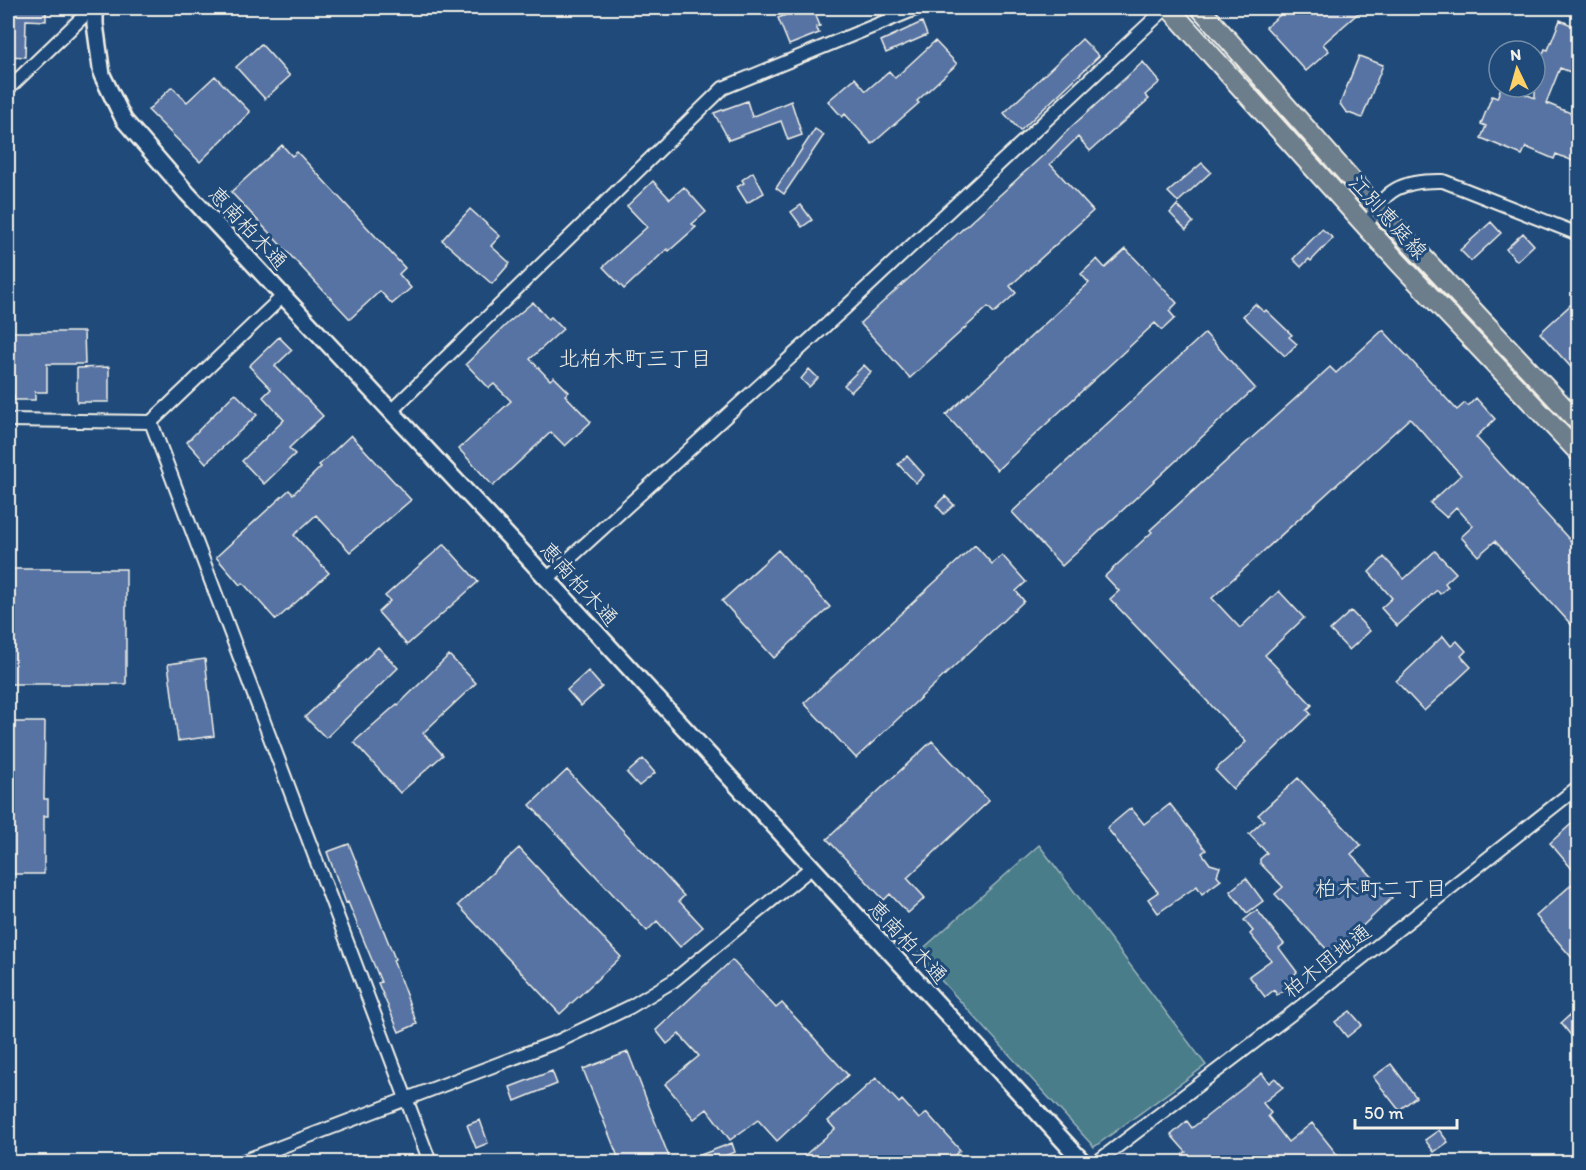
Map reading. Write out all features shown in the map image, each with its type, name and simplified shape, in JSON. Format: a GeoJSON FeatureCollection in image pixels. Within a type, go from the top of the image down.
{"type":"FeatureCollection","features":[{"type":"Feature","properties":{"kind":"main road","name":"江別恵庭線"},"geometry":{"type":"LineString","coordinates":[[1168,8],[1367,227],[1578,452]]}},
{"type":"Feature","properties":{"kind":"main road","name":"江別恵庭線"},"geometry":{"type":"LineString","coordinates":[[1200,8],[1376,206],[1578,422]]}},
{"type":"Feature","properties":{"kind":"street"},"geometry":{"type":"LineString","coordinates":[[8,89],[94,8]]}},
{"type":"Feature","properties":{"kind":"street","name":"恵南柏木通"},"geometry":{"type":"LineString","coordinates":[[94,8],[102,75],[123,120],[187,194],[547,579],[1083,1162]]}},
{"type":"Feature","properties":{"kind":"street"},"geometry":{"type":"LineString","coordinates":[[391,411],[723,88],[918,8]]}},
{"type":"Feature","properties":{"kind":"street"},"geometry":{"type":"LineString","coordinates":[[547,579],[846,308],[1168,8]]}},
{"type":"Feature","properties":{"kind":"street"},"geometry":{"type":"LineString","coordinates":[[1367,227],[1376,206],[1401,186],[1414,182],[1443,182],[1578,234]]}},
{"type":"Feature","properties":{"kind":"street"},"geometry":{"type":"LineString","coordinates":[[8,420],[151,422],[282,297]]}},
{"type":"Feature","properties":{"kind":"street"},"geometry":{"type":"LineString","coordinates":[[151,422],[430,1162]]}},
{"type":"Feature","properties":{"kind":"street","name":"柏木団地通"},"geometry":{"type":"LineString","coordinates":[[1097,1162],[1290,1015],[1578,787]]}},
{"type":"Feature","properties":{"kind":"street"},"geometry":{"type":"LineString","coordinates":[[241,1162],[561,1040],[630,1007],[673,981],[811,868]]}},
{"type":"Feature","properties":{"kind":"green space"},"geometry":{"type":"Polygon","coordinates":[[[1039,845],[1206,1065],[1094,1147],[917,954],[1039,845]]]}},
{"type":"Feature","properties":{"kind":"building"},"geometry":{"type":"Polygon","coordinates":[[[8,8],[46,8],[46,21],[26,20],[25,57],[8,56],[8,8]]]}},
{"type":"Feature","properties":{"kind":"building"},"geometry":{"type":"Polygon","coordinates":[[[804,8],[813,8],[820,26],[816,27],[819,33],[789,45],[778,18],[804,8]]]}},
{"type":"Feature","properties":{"kind":"building"},"geometry":{"type":"Polygon","coordinates":[[[1288,8],[1364,8],[1323,44],[1329,51],[1306,71],[1266,27],[1288,8]]]}},
{"type":"Feature","properties":{"kind":"building"},"geometry":{"type":"Polygon","coordinates":[[[1560,20],[1578,28],[1578,75],[1560,68],[1546,103],[1578,116],[1578,163],[1556,154],[1554,159],[1526,147],[1522,155],[1481,138],[1486,126],[1481,124],[1491,99],[1547,99],[1548,50],[1560,20]]]}},
{"type":"Feature","properties":{"kind":"building"},"geometry":{"type":"Polygon","coordinates":[[[922,22],[927,35],[886,53],[881,41],[922,22]]]}},
{"type":"Feature","properties":{"kind":"building"},"geometry":{"type":"Polygon","coordinates":[[[1082,39],[1099,56],[1020,131],[1004,113],[1082,39]]]}},
{"type":"Feature","properties":{"kind":"building"},"geometry":{"type":"Polygon","coordinates":[[[935,41],[957,64],[917,101],[919,103],[872,144],[845,114],[842,117],[828,101],[855,78],[866,91],[889,71],[895,78],[935,41]]]}},
{"type":"Feature","properties":{"kind":"building"},"geometry":{"type":"Polygon","coordinates":[[[261,44],[290,76],[265,99],[236,67],[261,44]]]}},
{"type":"Feature","properties":{"kind":"building"},"geometry":{"type":"Polygon","coordinates":[[[1359,56],[1383,65],[1362,118],[1346,112],[1340,104],[1359,56]]]}},
{"type":"Feature","properties":{"kind":"building"},"geometry":{"type":"Polygon","coordinates":[[[1143,62],[1160,82],[1145,95],[1149,99],[1090,151],[1078,137],[1050,164],[1093,211],[1010,286],[1016,293],[994,313],[988,307],[910,378],[860,323],[1143,62]]]}},
{"type":"Feature","properties":{"kind":"building"},"geometry":{"type":"Polygon","coordinates":[[[215,76],[250,112],[200,162],[148,110],[172,87],[187,102],[215,76]]]}},
{"type":"Feature","properties":{"kind":"building"},"geometry":{"type":"Polygon","coordinates":[[[747,101],[752,117],[791,101],[802,135],[788,140],[781,121],[729,140],[714,113],[747,101]]]}},
{"type":"Feature","properties":{"kind":"building"},"geometry":{"type":"Polygon","coordinates":[[[815,129],[824,135],[784,194],[776,188],[815,129]]]}},
{"type":"Feature","properties":{"kind":"building"},"geometry":{"type":"Polygon","coordinates":[[[282,145],[292,156],[297,152],[405,268],[399,274],[411,288],[392,304],[380,291],[350,319],[231,192],[282,145]]]}},
{"type":"Feature","properties":{"kind":"building"},"geometry":{"type":"Polygon","coordinates":[[[1202,163],[1211,172],[1178,202],[1168,192],[1202,163]]]}},
{"type":"Feature","properties":{"kind":"building"},"geometry":{"type":"Polygon","coordinates":[[[753,172],[764,193],[747,203],[737,187],[744,183],[742,180],[753,172]]]}},
{"type":"Feature","properties":{"kind":"building"},"geometry":{"type":"Polygon","coordinates":[[[653,181],[670,199],[684,187],[706,212],[692,224],[696,227],[669,251],[667,249],[624,289],[603,267],[647,227],[627,206],[653,181]]]}},
{"type":"Feature","properties":{"kind":"building"},"geometry":{"type":"Polygon","coordinates":[[[801,205],[812,220],[802,227],[791,212],[801,205]]]}},
{"type":"Feature","properties":{"kind":"building"},"geometry":{"type":"Polygon","coordinates":[[[1177,205],[1193,222],[1186,230],[1170,213],[1177,205]]]}},
{"type":"Feature","properties":{"kind":"building"},"geometry":{"type":"Polygon","coordinates":[[[470,209],[500,236],[491,246],[510,263],[492,284],[442,240],[470,209]]]}},
{"type":"Feature","properties":{"kind":"building"},"geometry":{"type":"Polygon","coordinates":[[[1491,222],[1501,233],[1471,261],[1460,250],[1491,222]]]}},
{"type":"Feature","properties":{"kind":"building"},"geometry":{"type":"Polygon","coordinates":[[[1322,229],[1333,238],[1311,261],[1309,259],[1301,267],[1293,259],[1322,229]]]}},
{"type":"Feature","properties":{"kind":"building"},"geometry":{"type":"Polygon","coordinates":[[[1523,233],[1534,245],[1517,261],[1506,249],[1523,233]]]}},
{"type":"Feature","properties":{"kind":"building"},"geometry":{"type":"Polygon","coordinates":[[[1126,249],[1177,303],[1169,311],[1175,318],[1162,330],[1155,323],[997,470],[946,415],[1089,283],[1081,274],[1097,259],[1105,268],[1126,249]]]}},
{"type":"Feature","properties":{"kind":"building"},"geometry":{"type":"Polygon","coordinates":[[[1578,298],[1578,375],[1540,333],[1578,298]]]}},
{"type":"Feature","properties":{"kind":"building"},"geometry":{"type":"Polygon","coordinates":[[[533,302],[548,319],[551,317],[563,329],[530,359],[550,380],[554,377],[569,392],[565,395],[591,422],[565,446],[551,432],[493,486],[459,449],[511,401],[494,384],[489,388],[466,364],[533,302]]]}},
{"type":"Feature","properties":{"kind":"building"},"geometry":{"type":"Polygon","coordinates":[[[1255,304],[1264,312],[1266,310],[1292,335],[1289,337],[1297,344],[1285,356],[1243,316],[1255,304]]]}},
{"type":"Feature","properties":{"kind":"building"},"geometry":{"type":"Polygon","coordinates":[[[1383,330],[1457,410],[1465,403],[1468,406],[1476,398],[1495,419],[1476,437],[1578,549],[1578,632],[1495,541],[1478,556],[1461,537],[1473,526],[1456,507],[1446,517],[1430,503],[1461,475],[1410,418],[1212,598],[1240,628],[1279,591],[1304,618],[1265,655],[1312,705],[1307,710],[1311,714],[1233,789],[1215,770],[1246,742],[1110,599],[1119,591],[1105,576],[1152,532],[1150,530],[1330,367],[1336,373],[1383,330]]]}},
{"type":"Feature","properties":{"kind":"building"},"geometry":{"type":"Polygon","coordinates":[[[8,332],[84,332],[85,364],[47,364],[47,392],[35,392],[35,400],[14,400],[14,395],[8,395],[8,332]]]}},
{"type":"Feature","properties":{"kind":"building"},"geometry":{"type":"Polygon","coordinates":[[[1205,333],[1255,388],[1062,566],[1012,512],[1205,333]]]}},
{"type":"Feature","properties":{"kind":"building"},"geometry":{"type":"Polygon","coordinates":[[[279,337],[292,350],[275,366],[323,416],[289,448],[295,454],[264,484],[242,461],[284,420],[263,397],[271,389],[249,366],[279,337]]]}},
{"type":"Feature","properties":{"kind":"building"},"geometry":{"type":"Polygon","coordinates":[[[864,365],[871,372],[851,392],[844,385],[864,365]]]}},
{"type":"Feature","properties":{"kind":"building"},"geometry":{"type":"Polygon","coordinates":[[[109,367],[109,402],[77,402],[77,368],[109,367]]]}},
{"type":"Feature","properties":{"kind":"building"},"geometry":{"type":"Polygon","coordinates":[[[809,369],[818,378],[809,387],[801,379],[809,369]]]}},
{"type":"Feature","properties":{"kind":"building"},"geometry":{"type":"Polygon","coordinates":[[[235,393],[257,415],[206,463],[187,442],[235,393]]]}},
{"type":"Feature","properties":{"kind":"building"},"geometry":{"type":"Polygon","coordinates":[[[351,435],[411,500],[350,552],[316,515],[294,535],[329,573],[276,620],[243,583],[240,585],[216,557],[289,490],[293,494],[351,435]]]}},
{"type":"Feature","properties":{"kind":"building"},"geometry":{"type":"Polygon","coordinates":[[[907,456],[924,475],[916,483],[898,464],[907,456]]]}},
{"type":"Feature","properties":{"kind":"building"},"geometry":{"type":"Polygon","coordinates":[[[945,496],[954,505],[944,514],[936,505],[945,496]]]}},
{"type":"Feature","properties":{"kind":"building"},"geometry":{"type":"Polygon","coordinates":[[[444,544],[478,582],[407,645],[378,612],[390,601],[385,596],[444,544]]]}},
{"type":"Feature","properties":{"kind":"building"},"geometry":{"type":"Polygon","coordinates":[[[975,545],[992,564],[1002,555],[1026,582],[1016,591],[1024,601],[856,758],[804,703],[975,545]]]}},
{"type":"Feature","properties":{"kind":"building"},"geometry":{"type":"Polygon","coordinates":[[[778,550],[830,607],[774,658],[722,601],[778,550]]]}},
{"type":"Feature","properties":{"kind":"building"},"geometry":{"type":"Polygon","coordinates":[[[1435,551],[1456,573],[1445,583],[1448,587],[1440,594],[1437,590],[1397,626],[1381,608],[1392,598],[1369,572],[1384,557],[1404,579],[1435,551]]]}},
{"type":"Feature","properties":{"kind":"building"},"geometry":{"type":"Polygon","coordinates":[[[11,569],[126,569],[126,684],[8,684],[8,572],[11,572],[11,569]]]}},
{"type":"Feature","properties":{"kind":"building"},"geometry":{"type":"Polygon","coordinates":[[[1351,611],[1370,631],[1349,650],[1330,630],[1351,611]]]}},
{"type":"Feature","properties":{"kind":"building"},"geometry":{"type":"Polygon","coordinates":[[[1443,636],[1451,646],[1457,641],[1466,651],[1461,656],[1471,667],[1424,711],[1396,681],[1443,636]]]}},
{"type":"Feature","properties":{"kind":"building"},"geometry":{"type":"Polygon","coordinates":[[[378,647],[398,668],[326,738],[305,717],[378,647]]]}},
{"type":"Feature","properties":{"kind":"building"},"geometry":{"type":"Polygon","coordinates":[[[449,655],[476,683],[423,733],[443,755],[400,793],[354,742],[398,705],[449,655]]]}},
{"type":"Feature","properties":{"kind":"building"},"geometry":{"type":"Polygon","coordinates":[[[205,659],[214,736],[178,741],[168,664],[205,659]]]}},
{"type":"Feature","properties":{"kind":"building"},"geometry":{"type":"Polygon","coordinates":[[[588,671],[602,687],[581,706],[567,690],[588,671]]]}},
{"type":"Feature","properties":{"kind":"building"},"geometry":{"type":"Polygon","coordinates":[[[8,722],[45,722],[44,799],[48,799],[48,816],[44,816],[44,874],[8,874],[8,722]]]}},
{"type":"Feature","properties":{"kind":"building"},"geometry":{"type":"Polygon","coordinates":[[[932,741],[989,801],[907,878],[925,898],[908,913],[890,894],[884,900],[827,839],[932,741]]]}},
{"type":"Feature","properties":{"kind":"building"},"geometry":{"type":"Polygon","coordinates":[[[643,759],[655,773],[639,786],[627,773],[643,759]]]}},
{"type":"Feature","properties":{"kind":"building"},"geometry":{"type":"Polygon","coordinates":[[[567,770],[684,896],[679,901],[703,927],[680,947],[657,921],[647,931],[530,805],[567,770]]]}},
{"type":"Feature","properties":{"kind":"building"},"geometry":{"type":"Polygon","coordinates":[[[1298,778],[1361,845],[1351,854],[1392,898],[1332,955],[1275,894],[1283,887],[1260,863],[1260,859],[1267,853],[1249,834],[1264,820],[1258,815],[1298,778]]]}},
{"type":"Feature","properties":{"kind":"building"},"geometry":{"type":"Polygon","coordinates":[[[1170,804],[1206,850],[1202,853],[1210,864],[1220,867],[1217,875],[1221,880],[1202,894],[1197,886],[1158,913],[1148,899],[1158,892],[1107,828],[1131,808],[1144,824],[1170,804]]]}},
{"type":"Feature","properties":{"kind":"building"},"geometry":{"type":"Polygon","coordinates":[[[1578,818],[1578,876],[1550,843],[1578,818]]]}},
{"type":"Feature","properties":{"kind":"building"},"geometry":{"type":"Polygon","coordinates":[[[349,844],[395,959],[393,960],[417,1024],[399,1032],[378,983],[381,982],[348,902],[346,903],[327,852],[349,844]]]}},
{"type":"Feature","properties":{"kind":"building"},"geometry":{"type":"Polygon","coordinates":[[[519,848],[621,957],[560,1014],[458,905],[519,848]]]}},
{"type":"Feature","properties":{"kind":"building"},"geometry":{"type":"Polygon","coordinates":[[[1246,878],[1263,901],[1247,913],[1230,891],[1246,878]]]}},
{"type":"Feature","properties":{"kind":"building"},"geometry":{"type":"Polygon","coordinates":[[[1578,879],[1578,965],[1536,916],[1578,879]]]}},
{"type":"Feature","properties":{"kind":"building"},"geometry":{"type":"Polygon","coordinates":[[[1257,910],[1284,944],[1279,948],[1297,972],[1293,976],[1296,981],[1277,995],[1274,990],[1265,997],[1249,976],[1271,960],[1250,934],[1253,931],[1244,920],[1257,910]]]}},
{"type":"Feature","properties":{"kind":"building"},"geometry":{"type":"Polygon","coordinates":[[[732,960],[776,1008],[782,1003],[848,1075],[777,1141],[758,1120],[730,1140],[707,1109],[694,1119],[665,1084],[699,1056],[679,1034],[667,1044],[656,1030],[732,960]]]}},
{"type":"Feature","properties":{"kind":"building"},"geometry":{"type":"Polygon","coordinates":[[[1578,1008],[1578,1044],[1561,1023],[1578,1008]]]}},
{"type":"Feature","properties":{"kind":"building"},"geometry":{"type":"Polygon","coordinates":[[[1350,1011],[1362,1025],[1347,1037],[1335,1022],[1350,1011]]]}},
{"type":"Feature","properties":{"kind":"building"},"geometry":{"type":"Polygon","coordinates":[[[628,1052],[671,1162],[620,1162],[583,1069],[628,1052]]]}},
{"type":"Feature","properties":{"kind":"building"},"geometry":{"type":"Polygon","coordinates":[[[1391,1064],[1416,1097],[1399,1110],[1373,1077],[1391,1064]]]}},
{"type":"Feature","properties":{"kind":"building"},"geometry":{"type":"Polygon","coordinates":[[[552,1071],[557,1084],[515,1101],[510,1087],[552,1071]]]}},
{"type":"Feature","properties":{"kind":"building"},"geometry":{"type":"Polygon","coordinates":[[[1262,1073],[1269,1083],[1275,1078],[1283,1087],[1263,1103],[1271,1113],[1268,1116],[1288,1142],[1312,1123],[1343,1162],[1190,1162],[1183,1154],[1186,1152],[1171,1135],[1187,1121],[1192,1128],[1262,1073]]]}},
{"type":"Feature","properties":{"kind":"building"},"geometry":{"type":"Polygon","coordinates":[[[876,1078],[899,1103],[902,1100],[919,1119],[927,1113],[960,1150],[952,1158],[956,1162],[797,1162],[835,1129],[828,1121],[876,1078]]]}},
{"type":"Feature","properties":{"kind":"building"},"geometry":{"type":"Polygon","coordinates":[[[480,1120],[488,1143],[476,1148],[467,1125],[480,1120]]]}},
{"type":"Feature","properties":{"kind":"building"},"geometry":{"type":"Polygon","coordinates":[[[1439,1130],[1448,1142],[1434,1152],[1425,1140],[1439,1130]]]}},
{"type":"Feature","properties":{"kind":"building"},"geometry":{"type":"Polygon","coordinates":[[[732,1143],[735,1152],[708,1162],[682,1162],[732,1143]]]}},
{"type":"Feature","properties":{"kind":"district","name":"北柏木町三丁目"},"geometry":{"type":"Point","coordinates":[635,358]}},
{"type":"Feature","properties":{"kind":"district","name":"柏木町二丁目"},"geometry":{"type":"Point","coordinates":[1381,888]}}]}
